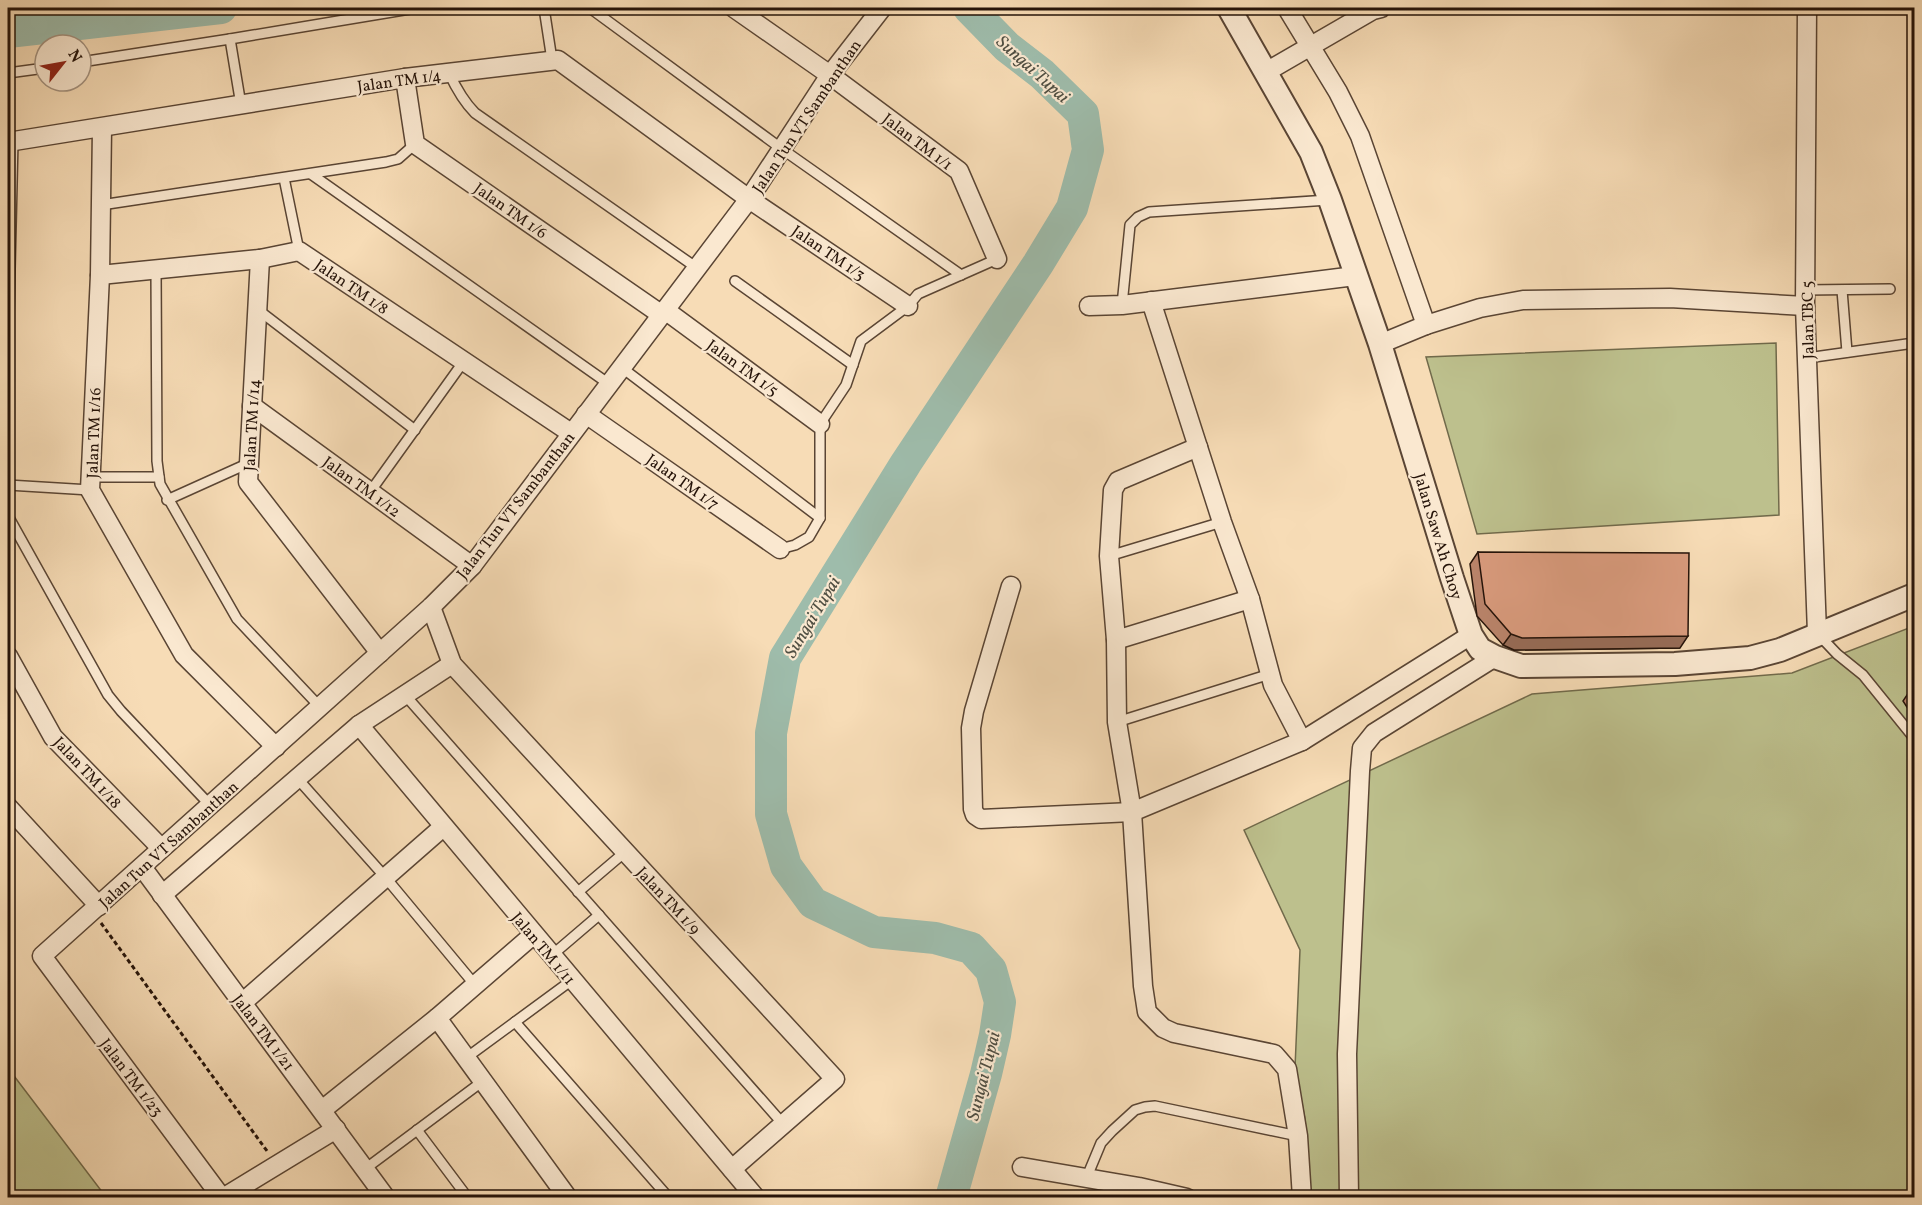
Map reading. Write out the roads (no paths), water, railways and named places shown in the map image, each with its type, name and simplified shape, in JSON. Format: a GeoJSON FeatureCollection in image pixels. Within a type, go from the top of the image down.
{"type":"FeatureCollection","features":[{"type":"Feature","properties":{"kind":"street","name":"Jalan TM 1/1"},"geometry":{"type":"LineString","coordinates":[[734,8],[830,75],[959,171],[997,259]]}},
{"type":"Feature","properties":{"kind":"street","name":"Jalan Tun VT Sambanthan"},"geometry":{"type":"LineString","coordinates":[[42,956],[431,607],[472,566],[750,199],[830,75],[882,8]]}},
{"type":"Feature","properties":{"kind":"street","name":"Jalan Saw Ah Choy"},"geometry":{"type":"LineString","coordinates":[[1229,8],[1311,152],[1330,200],[1380,344],[1471,635],[1480,649],[1521,666],[1675,664],[1750,658],[1780,650],[1914,595]]}},
{"type":"Feature","properties":{"kind":"street"},"geometry":{"type":"LineString","coordinates":[[1287,8],[1338,92],[1360,136],[1426,326]]}},
{"type":"Feature","properties":{"kind":"street"},"geometry":{"type":"LineString","coordinates":[[1266,72],[1310,45],[1373,10],[1381,8]]}},
{"type":"Feature","properties":{"kind":"street","name":"Jalan TBC 5"},"geometry":{"type":"LineString","coordinates":[[1807,8],[1805,298],[1817,633]]}},
{"type":"Feature","properties":{"kind":"street","name":"Jalan TM 1/4"},"geometry":{"type":"LineString","coordinates":[[10,142],[405,78],[552,60]]}},
{"type":"Feature","properties":{"kind":"street"},"geometry":{"type":"LineString","coordinates":[[552,60],[558,60],[750,199]]}},
{"type":"Feature","properties":{"kind":"street"},"geometry":{"type":"LineString","coordinates":[[405,78],[416,144]]}},
{"type":"Feature","properties":{"kind":"street","name":"Jalan TM 1/16"},"geometry":{"type":"LineString","coordinates":[[102,128],[100,276],[91,483],[184,655],[276,747]]}},
{"type":"Feature","properties":{"kind":"street","name":"Jalan TM 1/6"},"geometry":{"type":"LineString","coordinates":[[416,144],[664,312]]}},
{"type":"Feature","properties":{"kind":"street","name":"Jalan TM 1/3"},"geometry":{"type":"LineString","coordinates":[[750,199],[908,306]]}},
{"type":"Feature","properties":{"kind":"street","name":"Jalan TM 1/8"},"geometry":{"type":"LineString","coordinates":[[100,276],[260,259],[299,250],[571,433]]}},
{"type":"Feature","properties":{"kind":"street","name":"Jalan TM 1/14"},"geometry":{"type":"LineString","coordinates":[[260,259],[248,482],[380,653]]}},
{"type":"Feature","properties":{"kind":"street"},"geometry":{"type":"LineString","coordinates":[[1089,306],[1151,302],[1355,276]]}},
{"type":"Feature","properties":{"kind":"street"},"geometry":{"type":"LineString","coordinates":[[1380,344],[1480,308],[1523,300],[1805,298]]}},
{"type":"Feature","properties":{"kind":"street"},"geometry":{"type":"LineString","coordinates":[[1151,302],[1222,522],[1250,600],[1273,685],[1302,741]]}},
{"type":"Feature","properties":{"kind":"street","name":"Jalan TM 1/5"},"geometry":{"type":"LineString","coordinates":[[664,312],[820,424]]}},
{"type":"Feature","properties":{"kind":"street","name":"Jalan TM 1/12"},"geometry":{"type":"LineString","coordinates":[[252,406],[472,566]]}},
{"type":"Feature","properties":{"kind":"street","name":"Jalan TM 1/7"},"geometry":{"type":"LineString","coordinates":[[586,414],[780,549]]}},
{"type":"Feature","properties":{"kind":"street"},"geometry":{"type":"LineString","coordinates":[[1198,447],[1118,481],[1113,489],[1109,556],[1116,640],[1117,722],[1132,812],[1143,986],[1147,1012],[1163,1028],[1174,1033],[1274,1054],[1287,1069],[1298,1136],[1302,1197]]}},
{"type":"Feature","properties":{"kind":"street"},"geometry":{"type":"LineString","coordinates":[[1011,586],[971,728],[973,809],[981,819],[1132,812],[1302,741],[1471,635]]}},
{"type":"Feature","properties":{"kind":"street"},"geometry":{"type":"LineString","coordinates":[[1116,640],[1250,600]]}},
{"type":"Feature","properties":{"kind":"street","name":"Jalan TM 1/9"},"geometry":{"type":"LineString","coordinates":[[431,607],[452,664],[835,1079],[732,1169]]}},
{"type":"Feature","properties":{"kind":"street","name":"Jalan TM 1/18"},"geometry":{"type":"LineString","coordinates":[[8,656],[53,737],[161,848]]}},
{"type":"Feature","properties":{"kind":"street"},"geometry":{"type":"LineString","coordinates":[[1349,1197],[1347,1054],[1359,771],[1362,748],[1374,733],[1495,657]]}},
{"type":"Feature","properties":{"kind":"street"},"geometry":{"type":"LineString","coordinates":[[162,895],[359,725],[452,664]]}},
{"type":"Feature","properties":{"kind":"street","name":"Jalan TM 1/11"},"geometry":{"type":"LineString","coordinates":[[359,725],[533,935],[756,1197]]}},
{"type":"Feature","properties":{"kind":"street"},"geometry":{"type":"LineString","coordinates":[[8,807],[96,909]]}},
{"type":"Feature","properties":{"kind":"street"},"geometry":{"type":"LineString","coordinates":[[242,1003],[443,827]]}},
{"type":"Feature","properties":{"kind":"street","name":"Jalan TM 1/21"},"geometry":{"type":"LineString","coordinates":[[142,867],[386,1197]]}},
{"type":"Feature","properties":{"kind":"street"},"geometry":{"type":"LineString","coordinates":[[322,1110],[437,1018],[533,935]]}},
{"type":"Feature","properties":{"kind":"street","name":"Jalan TM 1/23"},"geometry":{"type":"LineString","coordinates":[[42,956],[222,1197]]}},
{"type":"Feature","properties":{"kind":"street"},"geometry":{"type":"LineString","coordinates":[[437,1018],[568,1197]]}},
{"type":"Feature","properties":{"kind":"street"},"geometry":{"type":"LineString","coordinates":[[222,1197],[336,1129]]}},
{"type":"Feature","properties":{"kind":"street"},"geometry":{"type":"LineString","coordinates":[[1022,1167],[1138,1192],[1187,1197]]}},
{"type":"Feature","properties":{"kind":"lane"},"geometry":{"type":"LineString","coordinates":[[93,60],[416,8]]}},
{"type":"Feature","properties":{"kind":"lane"},"geometry":{"type":"LineString","coordinates":[[544,8],[552,60]]}},
{"type":"Feature","properties":{"kind":"lane"},"geometry":{"type":"LineString","coordinates":[[590,8],[782,149],[961,275]]}},
{"type":"Feature","properties":{"kind":"lane"},"geometry":{"type":"LineString","coordinates":[[230,39],[241,105]]}},
{"type":"Feature","properties":{"kind":"lane"},"geometry":{"type":"LineString","coordinates":[[8,73],[33,70]]}},
{"type":"Feature","properties":{"kind":"lane"},"geometry":{"type":"LineString","coordinates":[[449,73],[459,94],[475,112],[697,268]]}},
{"type":"Feature","properties":{"kind":"lane"},"geometry":{"type":"LineString","coordinates":[[8,354],[10,142]]}},
{"type":"Feature","properties":{"kind":"lane"},"geometry":{"type":"LineString","coordinates":[[101,206],[386,162],[398,159],[416,144]]}},
{"type":"Feature","properties":{"kind":"lane"},"geometry":{"type":"LineString","coordinates":[[311,174],[609,384]]}},
{"type":"Feature","properties":{"kind":"lane"},"geometry":{"type":"LineString","coordinates":[[284,178],[299,250]]}},
{"type":"Feature","properties":{"kind":"lane"},"geometry":{"type":"LineString","coordinates":[[1122,305],[1130,225],[1138,217],[1149,212],[1330,200]]}},
{"type":"Feature","properties":{"kind":"lane"},"geometry":{"type":"LineString","coordinates":[[780,549],[795,546],[809,537],[820,518],[820,424],[846,384],[861,341],[908,306],[918,294],[997,259]]}},
{"type":"Feature","properties":{"kind":"lane"},"geometry":{"type":"LineString","coordinates":[[156,270],[157,461],[160,484],[167,500],[237,619],[320,707]]}},
{"type":"Feature","properties":{"kind":"lane"},"geometry":{"type":"LineString","coordinates":[[735,281],[853,365]]}},
{"type":"Feature","properties":{"kind":"lane"},"geometry":{"type":"LineString","coordinates":[[1805,298],[1842,290],[1890,289]]}},
{"type":"Feature","properties":{"kind":"lane"},"geometry":{"type":"LineString","coordinates":[[1842,290],[1847,352]]}},
{"type":"Feature","properties":{"kind":"lane"},"geometry":{"type":"LineString","coordinates":[[257,309],[415,430]]}},
{"type":"Feature","properties":{"kind":"lane"},"geometry":{"type":"LineString","coordinates":[[1807,358],[1914,343]]}},
{"type":"Feature","properties":{"kind":"lane"},"geometry":{"type":"LineString","coordinates":[[370,492],[464,361]]}},
{"type":"Feature","properties":{"kind":"lane"},"geometry":{"type":"LineString","coordinates":[[621,367],[820,518]]}},
{"type":"Feature","properties":{"kind":"lane"},"geometry":{"type":"LineString","coordinates":[[167,500],[249,463]]}},
{"type":"Feature","properties":{"kind":"lane"},"geometry":{"type":"LineString","coordinates":[[8,485],[91,483],[159,477]]}},
{"type":"Feature","properties":{"kind":"lane"},"geometry":{"type":"LineString","coordinates":[[8,516],[108,695],[210,806]]}},
{"type":"Feature","properties":{"kind":"lane"},"geometry":{"type":"LineString","coordinates":[[1109,556],[1222,522]]}},
{"type":"Feature","properties":{"kind":"lane"},"geometry":{"type":"LineString","coordinates":[[1817,633],[1837,654],[1863,675],[1914,738]]}},
{"type":"Feature","properties":{"kind":"lane"},"geometry":{"type":"LineString","coordinates":[[1117,722],[1270,675]]}},
{"type":"Feature","properties":{"kind":"lane"},"geometry":{"type":"LineString","coordinates":[[405,695],[783,1124]]}},
{"type":"Feature","properties":{"kind":"lane"},"geometry":{"type":"LineString","coordinates":[[297,778],[386,878],[475,985]]}},
{"type":"Feature","properties":{"kind":"lane"},"geometry":{"type":"LineString","coordinates":[[578,892],[625,852]]}},
{"type":"Feature","properties":{"kind":"lane"},"geometry":{"type":"LineString","coordinates":[[551,956],[598,915]]}},
{"type":"Feature","properties":{"kind":"lane"},"geometry":{"type":"LineString","coordinates":[[466,1058],[572,980]]}},
{"type":"Feature","properties":{"kind":"lane"},"geometry":{"type":"LineString","coordinates":[[515,1022],[669,1197]]}},
{"type":"Feature","properties":{"kind":"lane"},"geometry":{"type":"LineString","coordinates":[[365,1169],[483,1081]]}},
{"type":"Feature","properties":{"kind":"lane"},"geometry":{"type":"LineString","coordinates":[[1086,1179],[1101,1143],[1135,1110],[1145,1107],[1155,1106],[1298,1136]]}},
{"type":"Feature","properties":{"kind":"lane"},"geometry":{"type":"LineString","coordinates":[[417,1130],[468,1197]]}},
{"type":"Feature","properties":{"kind":"waterway","name":"Sungai Tupai"},"geometry":{"type":"LineString","coordinates":[[8,32],[221,8]]}},
{"type":"Feature","properties":{"kind":"waterway","name":"Sungai Tupai"},"geometry":{"type":"LineString","coordinates":[[951,1198],[995,1035],[1000,1002],[991,970],[971,948],[935,938],[874,932],[813,903],[786,866],[771,814],[771,733],[785,658],[906,463],[1038,264],[1072,208],[1088,150],[1083,114],[1042,74],[1007,47],[969,8]]}}]}
